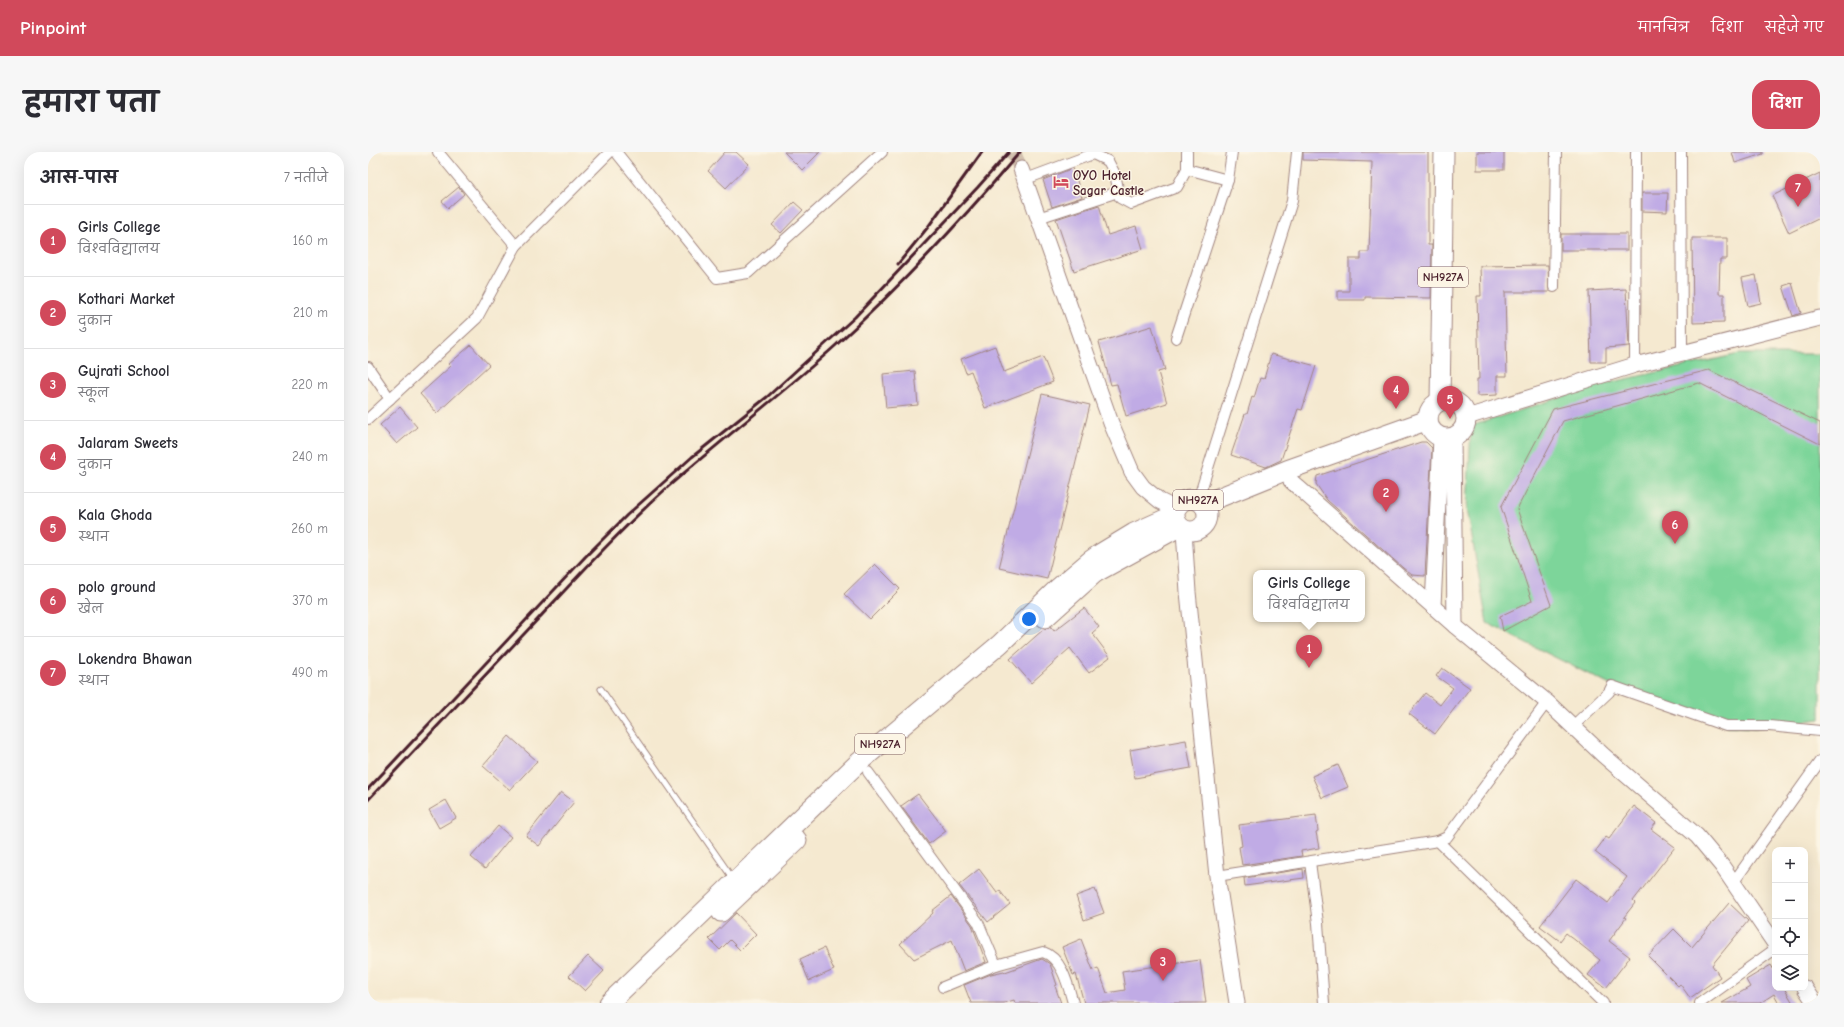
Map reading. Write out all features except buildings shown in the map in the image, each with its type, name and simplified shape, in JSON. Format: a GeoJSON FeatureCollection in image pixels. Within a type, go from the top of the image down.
{"type":"FeatureCollection","features":[{"type":"Feature","properties":{"kind":"highway","name":"NH927A"},"geometry":{"type":"LineString","coordinates":[[1444,152],[1445,401]]}},
{"type":"Feature","properties":{"kind":"highway","name":"NH927A"},"geometry":{"type":"LineString","coordinates":[[1445,401],[1453,152]]}},
{"type":"Feature","properties":{"kind":"highway"},"geometry":{"type":"LineString","coordinates":[[1445,401],[1459,404],[1466,417],[1461,432],[1438,432],[1428,416],[1432,407],[1445,401]]}},
{"type":"Feature","properties":{"kind":"highway","name":"NH927A"},"geometry":{"type":"LineString","coordinates":[[1203,507],[1288,470],[1438,432]]}},
{"type":"Feature","properties":{"kind":"highway","name":"NH927A"},"geometry":{"type":"LineString","coordinates":[[1178,520],[1180,503],[1185,500],[1203,507],[1291,481],[1438,432]]}},
{"type":"Feature","properties":{"kind":"highway","name":"NH927A"},"geometry":{"type":"LineString","coordinates":[[1178,520],[1190,532],[1197,531],[1202,528],[1203,507]]}},
{"type":"Feature","properties":{"kind":"highway","name":"NH927A"},"geometry":{"type":"LineString","coordinates":[[626,1003],[868,772],[1095,573],[1178,520]]}},
{"type":"Feature","properties":{"kind":"highway","name":"NH927A"},"geometry":{"type":"LineString","coordinates":[[609,1003],[858,763],[1000,644],[1057,589],[1091,560],[1134,533],[1178,520]]}},
{"type":"Feature","properties":{"kind":"main road"},"geometry":{"type":"LineString","coordinates":[[1023,174],[1111,423],[1132,472],[1143,487],[1160,501],[1178,520],[1188,592],[1217,876],[1237,1003]]}},
{"type":"Feature","properties":{"kind":"main road"},"geometry":{"type":"LineString","coordinates":[[1466,417],[1635,365],[1820,318]]}},
{"type":"Feature","properties":{"kind":"main road"},"geometry":{"type":"LineString","coordinates":[[1433,606],[1438,432]]}},
{"type":"Feature","properties":{"kind":"main road"},"geometry":{"type":"LineString","coordinates":[[1438,432],[1455,626]]}},
{"type":"Feature","properties":{"kind":"main road"},"geometry":{"type":"LineString","coordinates":[[1291,481],[1455,626],[1547,702],[1603,755],[1696,836],[1710,850],[1772,940]]}},
{"type":"Feature","properties":{"kind":"main road"},"geometry":{"type":"LineString","coordinates":[[1806,991],[1815,1003]]}},
{"type":"Feature","properties":{"kind":"street"},"geometry":{"type":"LineString","coordinates":[[438,152],[516,246]]}},
{"type":"Feature","properties":{"kind":"street"},"geometry":{"type":"LineString","coordinates":[[368,419],[477,318],[516,246],[610,152]]}},
{"type":"Feature","properties":{"kind":"street"},"geometry":{"type":"LineString","coordinates":[[616,152],[717,278],[748,273],[882,152]]}},
{"type":"Feature","properties":{"kind":"street"},"geometry":{"type":"LineString","coordinates":[[1023,174],[1093,154],[1108,161],[1115,174],[1120,198],[1131,204],[1177,187],[1187,169],[1187,152]]}},
{"type":"Feature","properties":{"kind":"street"},"geometry":{"type":"LineString","coordinates":[[1176,338],[1228,180],[1232,152]]}},
{"type":"Feature","properties":{"kind":"street"},"geometry":{"type":"LineString","coordinates":[[1203,507],[1292,200],[1297,152]]}},
{"type":"Feature","properties":{"kind":"street"},"geometry":{"type":"LineString","coordinates":[[1554,287],[1556,152]]}},
{"type":"Feature","properties":{"kind":"street"},"geometry":{"type":"LineString","coordinates":[[1635,365],[1636,152]]}},
{"type":"Feature","properties":{"kind":"street"},"geometry":{"type":"LineString","coordinates":[[1681,152],[1682,353]]}},
{"type":"Feature","properties":{"kind":"street"},"geometry":{"type":"LineString","coordinates":[[1187,169],[1228,180]]}},
{"type":"Feature","properties":{"kind":"street"},"geometry":{"type":"LineString","coordinates":[[1038,218],[1118,192]]}},
{"type":"Feature","properties":{"kind":"street"},"geometry":{"type":"LineString","coordinates":[[368,367],[390,399]]}},
{"type":"Feature","properties":{"kind":"street"},"geometry":{"type":"LineString","coordinates":[[1573,726],[1608,692],[1612,686],[1726,726],[1769,726],[1820,731]]}},
{"type":"Feature","properties":{"kind":"street"},"geometry":{"type":"LineString","coordinates":[[1217,876],[1438,842],[1447,837],[1547,702]]}},
{"type":"Feature","properties":{"kind":"street"},"geometry":{"type":"LineString","coordinates":[[1733,883],[1820,762]]}},
{"type":"Feature","properties":{"kind":"street"},"geometry":{"type":"LineString","coordinates":[[868,772],[978,922],[996,965]]}},
{"type":"Feature","properties":{"kind":"street"},"geometry":{"type":"LineString","coordinates":[[1438,842],[1602,1003]]}},
{"type":"Feature","properties":{"kind":"street"},"geometry":{"type":"LineString","coordinates":[[1310,862],[1318,923],[1324,1003]]}},
{"type":"Feature","properties":{"kind":"street"},"geometry":{"type":"LineString","coordinates":[[1700,1003],[1772,951]]}},
{"type":"Feature","properties":{"kind":"street"},"geometry":{"type":"LineString","coordinates":[[943,987],[996,965],[1043,952],[1049,954],[1056,960],[1073,1003]]}},
{"type":"Feature","properties":{"kind":"lane"},"geometry":{"type":"LineString","coordinates":[[601,689],[735,881]]}},
{"type":"Feature","properties":{"kind":"green space"},"geometry":{"type":"Polygon","coordinates":[[[1739,354],[1820,354],[1820,719],[1755,728],[1726,726],[1612,686],[1487,623],[1467,509],[1471,426],[1599,385],[1739,354]]]}},
{"type":"Feature","properties":{"kind":"tunnel"},"geometry":{"type":"LineString","coordinates":[[1013,152],[1021,169]]}},
{"type":"Feature","properties":{"kind":"railway"},"geometry":{"type":"LineString","coordinates":[[898,264],[928,227],[982,152]]}},
{"type":"Feature","properties":{"kind":"railway"},"geometry":{"type":"LineString","coordinates":[[368,789],[585,557],[627,515],[692,457],[767,397],[855,317],[978,187],[1009,152]]}},
{"type":"Feature","properties":{"kind":"railway"},"geometry":{"type":"LineString","coordinates":[[368,800],[586,567],[619,534],[669,486],[835,346],[930,252],[1020,152]]}},
{"type":"Feature","properties":{"kind":"place","name":"OYO Hotel Sagar Castle"},"geometry":{"type":"Point","coordinates":[1061,182]}},
{"type":"Feature","properties":{"kind":"place","name":"Lokendra Bhawan"},"geometry":{"type":"Point","coordinates":[1798,207]}},
{"type":"Feature","properties":{"kind":"place","name":"Jalaram Sweets"},"geometry":{"type":"Point","coordinates":[1396,409]}},
{"type":"Feature","properties":{"kind":"place","name":"Kala Ghoda"},"geometry":{"type":"Point","coordinates":[1450,419]}},
{"type":"Feature","properties":{"kind":"place","name":"Kothari Market"},"geometry":{"type":"Point","coordinates":[1386,512]}},
{"type":"Feature","properties":{"kind":"place","name":"polo ground"},"geometry":{"type":"Point","coordinates":[1675,544]}},
{"type":"Feature","properties":{"kind":"place","name":"Girls College"},"geometry":{"type":"Point","coordinates":[1309,668]}},
{"type":"Feature","properties":{"kind":"place","name":"Gujrati School"},"geometry":{"type":"Point","coordinates":[1163,981]}}]}
